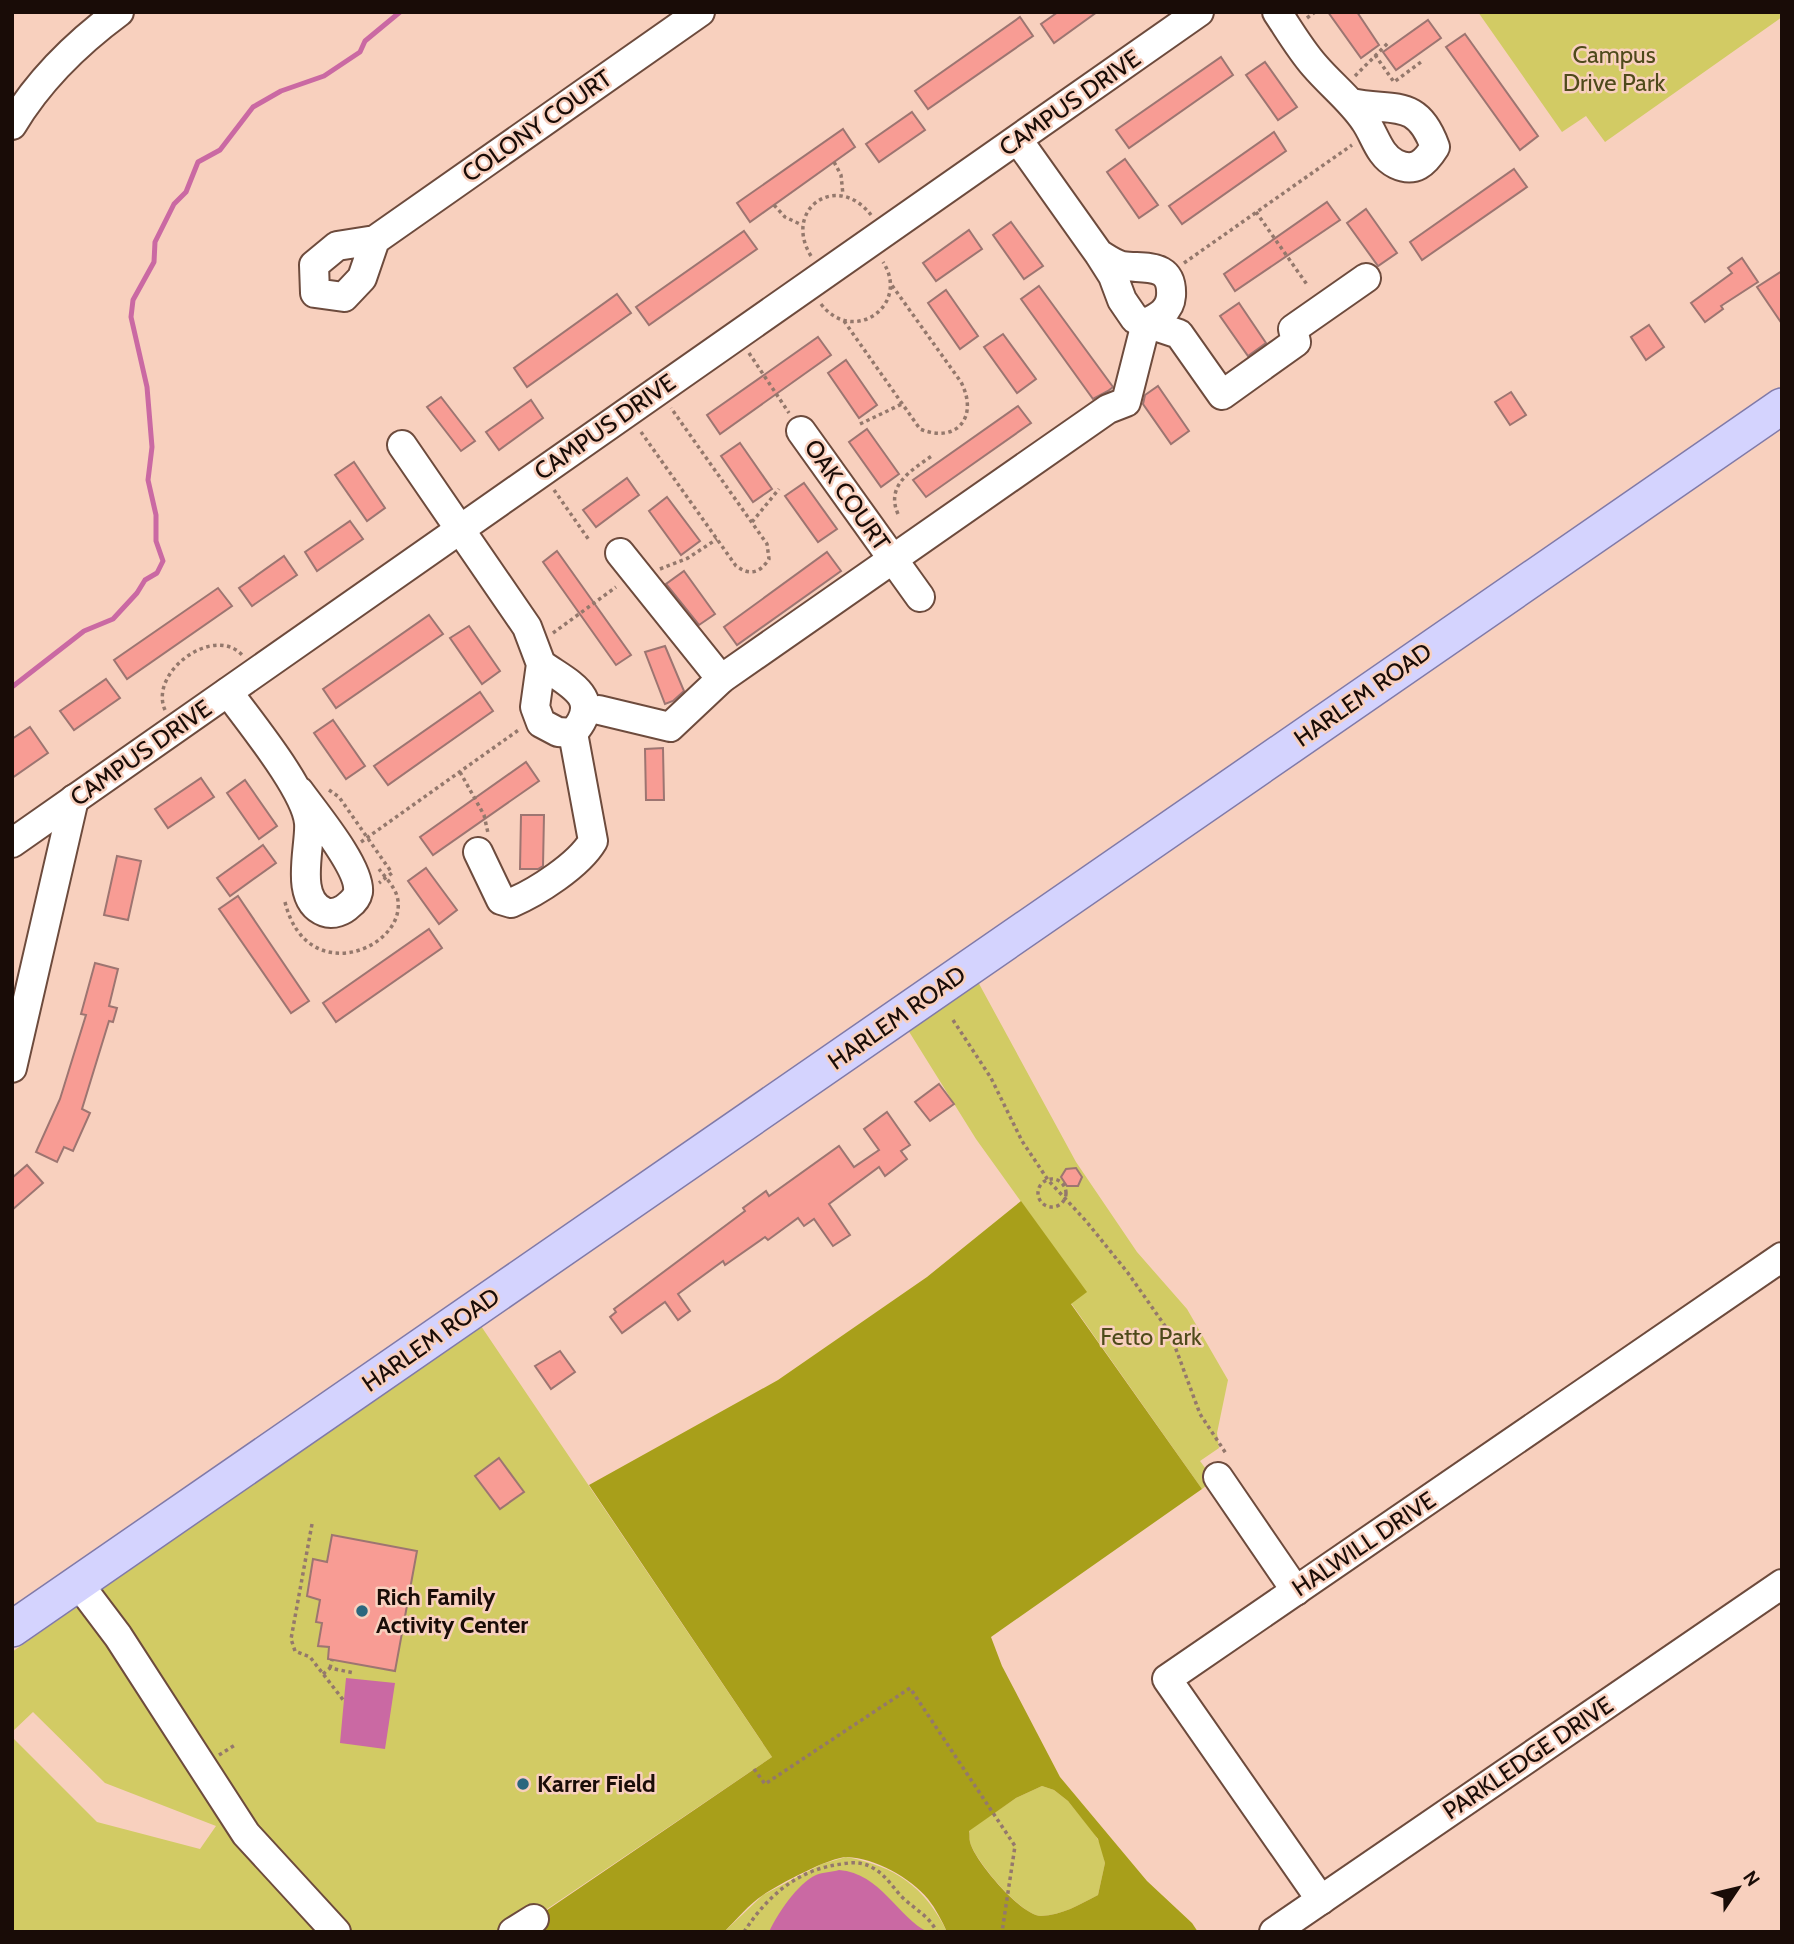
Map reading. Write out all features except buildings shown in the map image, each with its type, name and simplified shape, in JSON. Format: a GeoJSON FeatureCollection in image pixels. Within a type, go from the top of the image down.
{"type":"FeatureCollection","features":[{"type":"Feature","properties":{"kind":"main road","name":"HARLEM ROAD"},"geometry":{"type":"LineString","coordinates":[[12,1629],[1782,407]]}},
{"type":"Feature","properties":{"kind":"street"},"geometry":{"type":"LineString","coordinates":[[12,125],[25,103],[47,77],[78,46],[119,12]]}},
{"type":"Feature","properties":{"kind":"street","name":"COLONY COURT"},"geometry":{"type":"LineString","coordinates":[[374,240],[700,12]]}},
{"type":"Feature","properties":{"kind":"street","name":"CAMPUS DRIVE"},"geometry":{"type":"LineString","coordinates":[[12,843],[1199,12]]}},
{"type":"Feature","properties":{"kind":"street"},"geometry":{"type":"LineString","coordinates":[[1277,12],[1314,65],[1353,89]]}},
{"type":"Feature","properties":{"kind":"street"},"geometry":{"type":"LineString","coordinates":[[1018,140],[1099,254],[1113,276],[1122,300],[1135,319],[1179,334],[1222,395],[1296,342],[1293,329],[1366,278]]}},
{"type":"Feature","properties":{"kind":"street"},"geometry":{"type":"LineString","coordinates":[[599,710],[670,727],[721,679],[1108,409],[1126,402],[1146,323],[1161,315],[1170,301],[1171,286],[1160,271],[1144,265],[1122,266],[1099,254]]}},
{"type":"Feature","properties":{"kind":"street","name":"OAK COURT"},"geometry":{"type":"LineString","coordinates":[[795,422],[920,597]]}},
{"type":"Feature","properties":{"kind":"street"},"geometry":{"type":"LineString","coordinates":[[402,446],[543,651],[582,695],[586,711],[581,724],[573,733]]}},
{"type":"Feature","properties":{"kind":"street"},"geometry":{"type":"LineString","coordinates":[[620,553],[721,679]]}},
{"type":"Feature","properties":{"kind":"street"},"geometry":{"type":"LineString","coordinates":[[543,651],[535,707],[541,723],[558,732],[573,733]]}},
{"type":"Feature","properties":{"kind":"street"},"geometry":{"type":"LineString","coordinates":[[228,692],[299,791]]}},
{"type":"Feature","properties":{"kind":"street"},"geometry":{"type":"LineString","coordinates":[[483,845],[501,900],[511,904],[526,897],[585,855],[593,841],[573,733]]}},
{"type":"Feature","properties":{"kind":"street"},"geometry":{"type":"LineString","coordinates":[[12,1068],[74,799]]}},
{"type":"Feature","properties":{"kind":"street","name":"HALWILL DRIVE"},"geometry":{"type":"LineString","coordinates":[[1321,1899],[1167,1679],[1782,1257]]}},
{"type":"Feature","properties":{"kind":"street"},"geometry":{"type":"LineString","coordinates":[[1222,1466],[1296,1591]]}},
{"type":"Feature","properties":{"kind":"street"},"geometry":{"type":"LineString","coordinates":[[78,1583],[118,1636],[246,1834],[336,1932]]}},
{"type":"Feature","properties":{"kind":"street","name":"PARKLEDGE DRIVE"},"geometry":{"type":"LineString","coordinates":[[1274,1932],[1782,1584]]}},
{"type":"Feature","properties":{"kind":"path"},"geometry":{"type":"LineString","coordinates":[[1307,18],[1315,12]]}},
{"type":"Feature","properties":{"kind":"path"},"geometry":{"type":"LineString","coordinates":[[1353,89],[1376,55],[1388,43]]}},
{"type":"Feature","properties":{"kind":"path"},"geometry":{"type":"LineString","coordinates":[[1376,55],[1394,82],[1421,62]]}},
{"type":"Feature","properties":{"kind":"path"},"geometry":{"type":"LineString","coordinates":[[1177,268],[1360,140]]}},
{"type":"Feature","properties":{"kind":"path"},"geometry":{"type":"LineString","coordinates":[[834,162],[841,175],[843,195]]}},
{"type":"Feature","properties":{"kind":"path"},"geometry":{"type":"LineString","coordinates":[[815,261],[804,245],[802,225],[809,208],[816,203],[824,198],[843,195],[854,198],[874,219]]}},
{"type":"Feature","properties":{"kind":"path"},"geometry":{"type":"LineString","coordinates":[[774,205],[785,218],[802,225]]}},
{"type":"Feature","properties":{"kind":"path"},"geometry":{"type":"LineString","coordinates":[[1256,212],[1308,286]]}},
{"type":"Feature","properties":{"kind":"path"},"geometry":{"type":"LineString","coordinates":[[816,297],[826,310],[844,321],[920,429],[931,433],[952,431],[962,424],[969,404],[968,395],[891,284],[886,266],[878,254]]}},
{"type":"Feature","properties":{"kind":"path"},"geometry":{"type":"LineString","coordinates":[[844,321],[860,322],[879,312],[886,304],[891,284]]}},
{"type":"Feature","properties":{"kind":"path"},"geometry":{"type":"LineString","coordinates":[[748,351],[795,422]]}},
{"type":"Feature","properties":{"kind":"path"},"geometry":{"type":"LineString","coordinates":[[638,427],[736,566],[744,572],[758,571],[769,559],[767,544],[666,400]]}},
{"type":"Feature","properties":{"kind":"path"},"geometry":{"type":"LineString","coordinates":[[860,424],[902,404]]}},
{"type":"Feature","properties":{"kind":"path"},"geometry":{"type":"LineString","coordinates":[[898,514],[893,495],[896,487],[905,475],[933,455]]}},
{"type":"Feature","properties":{"kind":"path"},"geometry":{"type":"LineString","coordinates":[[549,483],[589,540]]}},
{"type":"Feature","properties":{"kind":"path"},"geometry":{"type":"LineString","coordinates":[[751,522],[779,489]]}},
{"type":"Feature","properties":{"kind":"path"},"geometry":{"type":"LineString","coordinates":[[658,570],[688,558],[717,539]]}},
{"type":"Feature","properties":{"kind":"path"},"geometry":{"type":"LineString","coordinates":[[543,651],[616,587]]}},
{"type":"Feature","properties":{"kind":"path"},"geometry":{"type":"LineString","coordinates":[[169,715],[162,702],[163,691],[174,669],[183,660],[194,652],[218,645],[237,649],[246,659]]}},
{"type":"Feature","properties":{"kind":"path"},"geometry":{"type":"LineString","coordinates":[[359,843],[525,726]]}},
{"type":"Feature","properties":{"kind":"path"},"geometry":{"type":"LineString","coordinates":[[460,772],[484,815],[483,845]]}},
{"type":"Feature","properties":{"kind":"path"},"geometry":{"type":"LineString","coordinates":[[328,789],[339,797],[392,873],[373,887]]}},
{"type":"Feature","properties":{"kind":"path"},"geometry":{"type":"LineString","coordinates":[[953,1020],[992,1078],[1022,1141],[1048,1180],[1128,1273],[1170,1333],[1222,1466]]}},
{"type":"Feature","properties":{"kind":"path"},"geometry":{"type":"LineString","coordinates":[[1048,1180],[1039,1189],[1042,1202],[1055,1206],[1065,1198]]}},
{"type":"Feature","properties":{"kind":"path"},"geometry":{"type":"LineString","coordinates":[[312,1524],[291,1639],[295,1651],[310,1657],[344,1701]]}},
{"type":"Feature","properties":{"kind":"path"},"geometry":{"type":"LineString","coordinates":[[323,1674],[330,1668],[332,1660]]}},
{"type":"Feature","properties":{"kind":"path"},"geometry":{"type":"LineString","coordinates":[[330,1668],[354,1673]]}},
{"type":"Feature","properties":{"kind":"path"},"geometry":{"type":"LineString","coordinates":[[754,1769],[765,1784],[910,1688],[1015,1846],[1002,1932]]}},
{"type":"Feature","properties":{"kind":"path"},"geometry":{"type":"LineString","coordinates":[[744,1932],[770,1897],[806,1872],[827,1865],[852,1862],[875,1869],[907,1902],[932,1921],[937,1932]]}},
{"type":"Feature","properties":{"kind":"path"},"geometry":{"type":"LineString","coordinates":[[971,1932],[978,1932]]}},
{"type":"Feature","properties":{"kind":"green space","name":"Campus Drive Park"},"geometry":{"type":"Polygon","coordinates":[[[1478,12],[1782,12],[1782,17],[1605,142],[1586,116],[1562,132],[1478,12]]]}},
{"type":"Feature","properties":{"kind":"green space","name":"Fetto Park"},"geometry":{"type":"Polygon","coordinates":[[[977,980],[1076,1162],[1137,1252],[1187,1309],[1228,1380],[1217,1433],[1219,1448],[1200,1461],[1214,1480],[1202,1489],[1071,1303],[1086,1292],[976,1139],[908,1030],[977,980]]]}},
{"type":"Feature","properties":{"kind":"green space"},"geometry":{"type":"Polygon","coordinates":[[[481,1326],[772,1757],[513,1932],[12,1932],[12,1737],[97,1822],[200,1849],[216,1826],[105,1783],[33,1712],[12,1732],[12,1652],[481,1326]]]}},
{"type":"Feature","properties":{"kind":"green space"},"geometry":{"type":"Polygon","coordinates":[[[1042,1786],[1054,1790],[1068,1801],[1094,1833],[1101,1845],[1105,1863],[1098,1895],[1063,1912],[1041,1916],[1022,1907],[989,1873],[973,1850],[969,1830],[1016,1798],[1042,1786]]]}},
{"type":"Feature","properties":{"kind":"green space"},"geometry":{"type":"Polygon","coordinates":[[[846,1857],[879,1866],[907,1881],[929,1903],[947,1932],[724,1932],[763,1895],[822,1864],[846,1857]]]}},
{"type":"Feature","properties":{"kind":"shaded area"},"geometry":{"type":"Polygon","coordinates":[[[1021,1201],[1087,1292],[1071,1304],[1202,1489],[991,1637],[1002,1666],[1060,1777],[1147,1881],[1192,1923],[1198,1932],[947,1932],[931,1903],[912,1884],[880,1865],[847,1857],[817,1866],[771,1890],[753,1903],[724,1932],[540,1932],[534,1919],[772,1757],[589,1485],[778,1380],[927,1277],[1021,1201]],[[1042,1786],[1016,1798],[969,1831],[973,1850],[1000,1886],[1022,1907],[1041,1916],[1063,1912],[1098,1895],[1105,1863],[1098,1839],[1068,1801],[1054,1790],[1042,1786]]]}},
{"type":"Feature","properties":{"kind":"shaded area"},"geometry":{"type":"Polygon","coordinates":[[[346,1678],[395,1683],[385,1749],[340,1743],[346,1678]]]}},
{"type":"Feature","properties":{"kind":"shaded area"},"geometry":{"type":"Polygon","coordinates":[[[839,1870],[854,1873],[878,1887],[907,1917],[928,1932],[769,1932],[783,1908],[802,1885],[816,1875],[839,1870]]]}},
{"type":"Feature","properties":{"kind":"waterway"},"geometry":{"type":"LineString","coordinates":[[12,687],[84,631],[113,619],[145,580],[157,573],[163,561],[156,541],[156,515],[148,480],[152,447],[147,387],[131,317],[133,300],[154,262],[155,242],[174,204],[186,192],[198,162],[220,150],[253,107],[281,91],[324,76],[360,52],[365,41],[400,12]]}},
{"type":"Feature","properties":{"kind":"place","name":"Rich Family Activity Center"},"geometry":{"type":"Point","coordinates":[362,1611]}},
{"type":"Feature","properties":{"kind":"place","name":"Karrer Field"},"geometry":{"type":"Point","coordinates":[523,1784]}}]}
